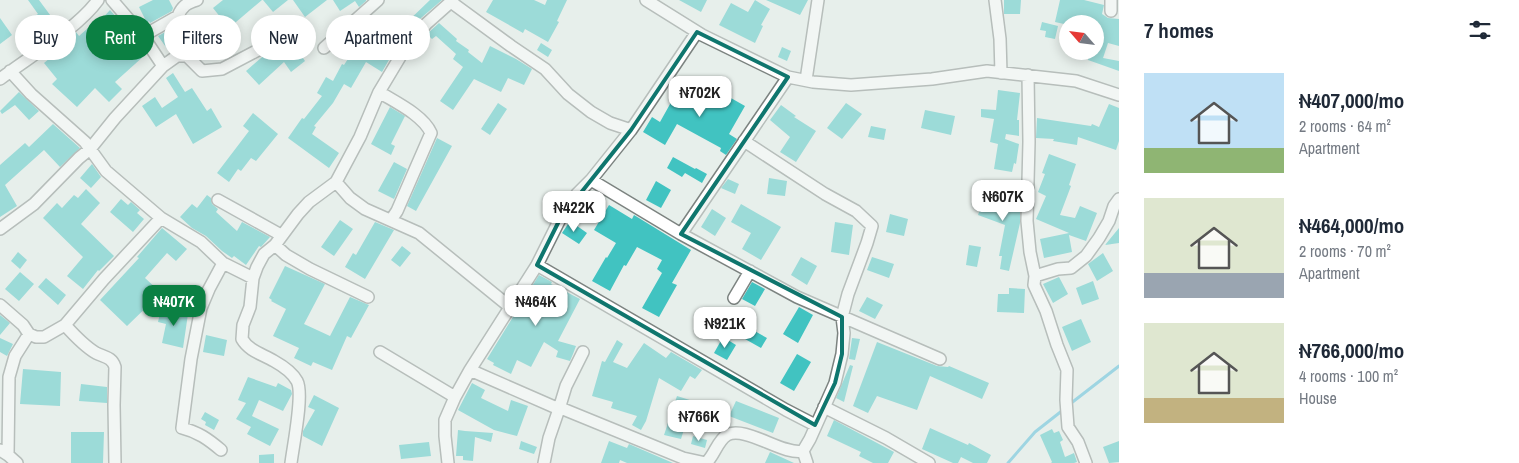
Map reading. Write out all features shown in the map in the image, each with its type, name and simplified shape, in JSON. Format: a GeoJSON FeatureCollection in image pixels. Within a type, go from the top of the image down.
{"type":"FeatureCollection","features":[{"type":"Feature","properties":{"kind":"street"},"geometry":{"type":"LineString","coordinates":[[112,0],[125,15]]}},
{"type":"Feature","properties":{"kind":"street"},"geometry":{"type":"LineString","coordinates":[[154,30],[178,16],[180,10],[186,4],[197,0]]}},
{"type":"Feature","properties":{"kind":"street"},"geometry":{"type":"LineString","coordinates":[[324,48],[378,0]]}},
{"type":"Feature","properties":{"kind":"street"},"geometry":{"type":"LineString","coordinates":[[646,0],[697,32],[788,77],[851,85],[932,79],[987,71],[1076,81],[1119,95]]}},
{"type":"Feature","properties":{"kind":"street"},"geometry":{"type":"LineString","coordinates":[[806,80],[818,0]]}},
{"type":"Feature","properties":{"kind":"street"},"geometry":{"type":"LineString","coordinates":[[995,0],[1000,39],[1001,73]]}},
{"type":"Feature","properties":{"kind":"street"},"geometry":{"type":"LineString","coordinates":[[291,463],[299,405],[298,383],[288,370],[249,348],[242,340],[243,325],[250,307],[253,278],[264,254],[275,245],[309,202],[336,182],[360,136],[379,92],[403,52],[426,24],[452,1],[511,46],[545,69],[568,94],[591,112],[610,123],[631,130]]}},
{"type":"Feature","properties":{"kind":"street"},"geometry":{"type":"LineString","coordinates":[[94,2],[61,34],[3,75],[31,94],[85,142],[106,171],[162,218],[201,242],[223,263],[253,278]]}},
{"type":"Feature","properties":{"kind":"street"},"geometry":{"type":"LineString","coordinates":[[448,463],[445,420],[470,370],[537,265],[560,219],[577,194],[591,180],[631,130],[697,32]]}},
{"type":"Feature","properties":{"kind":"street"},"geometry":{"type":"LineString","coordinates":[[154,54],[163,66]]}},
{"type":"Feature","properties":{"kind":"street"},"geometry":{"type":"LineString","coordinates":[[0,229],[34,204],[90,149],[115,118],[163,66],[177,56],[187,56],[202,71],[222,69],[251,54]]}},
{"type":"Feature","properties":{"kind":"street"},"geometry":{"type":"LineString","coordinates":[[1028,75],[1027,222],[1035,276],[1034,285],[1046,311],[1067,370],[1066,400],[1068,427],[1078,442],[1086,463]]}},
{"type":"Feature","properties":{"kind":"street"},"geometry":{"type":"LineString","coordinates":[[681,234],[788,77]]}},
{"type":"Feature","properties":{"kind":"street"},"geometry":{"type":"LineString","coordinates":[[379,92],[419,118],[428,126],[430,133],[391,220]]}},
{"type":"Feature","properties":{"kind":"street"},"geometry":{"type":"LineString","coordinates":[[744,141],[798,177],[856,211],[872,226],[848,294],[842,317],[844,334],[842,354],[834,383],[802,451],[807,463]]}},
{"type":"Feature","properties":{"kind":"street"},"geometry":{"type":"LineString","coordinates":[[591,180],[681,234],[750,271],[842,317],[940,359]]}},
{"type":"Feature","properties":{"kind":"street"},"geometry":{"type":"LineString","coordinates":[[336,182],[350,198],[366,209],[419,233],[510,307]]}},
{"type":"Feature","properties":{"kind":"street"},"geometry":{"type":"LineString","coordinates":[[1035,276],[1071,268],[1086,256],[1109,221],[1114,206],[1119,199]]}},
{"type":"Feature","properties":{"kind":"street"},"geometry":{"type":"LineString","coordinates":[[218,200],[282,235]]}},
{"type":"Feature","properties":{"kind":"street"},"geometry":{"type":"LineString","coordinates":[[0,306],[23,325],[29,334],[36,337],[44,337],[65,325],[104,279],[162,218]]}},
{"type":"Feature","properties":{"kind":"street"},"geometry":{"type":"LineString","coordinates":[[275,245],[286,255],[310,269],[368,297]]}},
{"type":"Feature","properties":{"kind":"street"},"geometry":{"type":"LineString","coordinates":[[221,450],[208,439],[182,428],[191,359],[201,308],[208,289],[223,263]]}},
{"type":"Feature","properties":{"kind":"street"},"geometry":{"type":"LineString","coordinates":[[537,265],[815,425]]}},
{"type":"Feature","properties":{"kind":"street"},"geometry":{"type":"LineString","coordinates":[[734,298],[750,271]]}},
{"type":"Feature","properties":{"kind":"street"},"geometry":{"type":"LineString","coordinates":[[65,325],[81,342],[114,362],[115,463]]}},
{"type":"Feature","properties":{"kind":"street"},"geometry":{"type":"LineString","coordinates":[[17,463],[4,452],[9,377],[15,356],[29,334]]}},
{"type":"Feature","properties":{"kind":"street"},"geometry":{"type":"LineString","coordinates":[[380,352],[455,398]]}},
{"type":"Feature","properties":{"kind":"street"},"geometry":{"type":"LineString","coordinates":[[544,463],[549,438],[566,386],[583,352]]}},
{"type":"Feature","properties":{"kind":"street"},"geometry":{"type":"LineString","coordinates":[[470,370],[559,409],[683,458],[706,463],[712,457],[718,444],[727,435],[737,432],[791,451],[802,451]]}},
{"type":"Feature","properties":{"kind":"street"},"geometry":{"type":"LineString","coordinates":[[824,407],[886,438],[929,463]]}},
{"type":"Feature","properties":{"kind":"highlighted area"},"geometry":{"type":"Polygon","coordinates":[[[697,32],[788,77],[681,234],[842,317],[842,354],[835,383],[815,425],[537,265],[560,219],[631,130],[697,32]]]}},
{"type":"Feature","properties":{"kind":"building"},"geometry":{"type":"Polygon","coordinates":[[[28,0],[39,0],[50,15],[36,15],[38,14],[28,0]]]}},
{"type":"Feature","properties":{"kind":"building"},"geometry":{"type":"Polygon","coordinates":[[[153,0],[169,0],[173,8],[172,11],[154,21],[154,15],[143,15],[139,7],[153,0]]]}},
{"type":"Feature","properties":{"kind":"building"},"geometry":{"type":"Polygon","coordinates":[[[223,0],[262,0],[241,18],[241,15],[219,15],[213,8],[223,0]]]}},
{"type":"Feature","properties":{"kind":"building"},"geometry":{"type":"Polygon","coordinates":[[[263,0],[288,0],[273,12],[263,0]]]}},
{"type":"Feature","properties":{"kind":"building"},"geometry":{"type":"Polygon","coordinates":[[[293,0],[327,0],[308,15],[304,15],[293,0]]]}},
{"type":"Feature","properties":{"kind":"building"},"geometry":{"type":"Polygon","coordinates":[[[333,0],[366,1],[359,7],[355,1],[340,11],[333,0]]]}},
{"type":"Feature","properties":{"kind":"building"},"geometry":{"type":"Polygon","coordinates":[[[430,0],[442,0],[424,15],[414,15],[430,0]]]}},
{"type":"Feature","properties":{"kind":"building"},"geometry":{"type":"Polygon","coordinates":[[[493,0],[534,0],[545,5],[547,0],[567,0],[557,21],[559,22],[548,42],[525,29],[523,33],[486,12],[493,0]]]}},
{"type":"Feature","properties":{"kind":"building"},"geometry":{"type":"Polygon","coordinates":[[[679,0],[707,0],[701,12],[679,0]]]}},
{"type":"Feature","properties":{"kind":"building"},"geometry":{"type":"Polygon","coordinates":[[[755,0],[770,9],[761,25],[763,26],[755,43],[719,25],[731,3],[748,12],[755,0]]]}},
{"type":"Feature","properties":{"kind":"building"},"geometry":{"type":"Polygon","coordinates":[[[766,0],[808,0],[800,15],[766,0]]]}},
{"type":"Feature","properties":{"kind":"building"},"geometry":{"type":"Polygon","coordinates":[[[1004,0],[1021,0],[1020,14],[1004,14],[1004,0]]]}},
{"type":"Feature","properties":{"kind":"building"},"geometry":{"type":"Polygon","coordinates":[[[1060,0],[1084,0],[1104,5],[1102,14],[1104,15],[1059,15],[1059,23],[1055,22],[1060,0]]]}},
{"type":"Feature","properties":{"kind":"building"},"geometry":{"type":"Polygon","coordinates":[[[110,10],[114,15],[105,15],[110,10]]]}},
{"type":"Feature","properties":{"kind":"building"},"geometry":{"type":"Polygon","coordinates":[[[1104,15],[1108,18],[1119,19],[1119,46],[1108,43],[1104,55],[1104,15]]]}},
{"type":"Feature","properties":{"kind":"building"},"geometry":{"type":"Polygon","coordinates":[[[0,18],[12,35],[0,44],[0,18]]]}},
{"type":"Feature","properties":{"kind":"building"},"geometry":{"type":"Polygon","coordinates":[[[1042,22],[1058,26],[1055,39],[1045,37],[1046,31],[1040,30],[1042,22]]]}},
{"type":"Feature","properties":{"kind":"building"},"geometry":{"type":"Polygon","coordinates":[[[439,23],[457,39],[456,41],[469,50],[468,52],[482,63],[490,46],[532,69],[524,85],[508,78],[501,92],[474,79],[453,110],[440,101],[463,67],[453,59],[456,54],[436,36],[432,39],[430,37],[430,31],[439,23]]]}},
{"type":"Feature","properties":{"kind":"building"},"geometry":{"type":"Polygon","coordinates":[[[86,30],[86,60],[139,60],[115,82],[122,89],[109,102],[95,88],[77,107],[52,84],[57,79],[44,63],[48,60],[76,60],[76,32],[79,36],[86,30]]]}},
{"type":"Feature","properties":{"kind":"building"},"geometry":{"type":"Polygon","coordinates":[[[164,33],[164,44],[158,36],[164,33]]]}},
{"type":"Feature","properties":{"kind":"building"},"geometry":{"type":"Polygon","coordinates":[[[541,43],[552,50],[548,57],[537,50],[541,43]]]}},
{"type":"Feature","properties":{"kind":"building"},"geometry":{"type":"Polygon","coordinates":[[[782,47],[791,51],[787,61],[778,57],[782,47]]]}},
{"type":"Feature","properties":{"kind":"building"},"geometry":{"type":"Polygon","coordinates":[[[1104,58],[1119,61],[1119,71],[1088,60],[1104,60],[1104,58]]]}},
{"type":"Feature","properties":{"kind":"building"},"geometry":{"type":"Polygon","coordinates":[[[259,60],[305,61],[291,72],[284,62],[259,85],[246,71],[259,60]]]}},
{"type":"Feature","properties":{"kind":"building"},"geometry":{"type":"Polygon","coordinates":[[[347,60],[389,60],[382,72],[366,62],[351,88],[344,84],[333,103],[314,126],[316,127],[312,134],[339,153],[329,168],[288,138],[302,118],[304,119],[322,96],[317,93],[326,77],[333,81],[342,64],[344,65],[347,60]]]}},
{"type":"Feature","properties":{"kind":"building"},"geometry":{"type":"Polygon","coordinates":[[[173,73],[185,92],[192,88],[207,111],[211,108],[222,127],[193,144],[176,114],[156,127],[142,106],[155,97],[162,108],[178,97],[166,78],[173,73]]]}},
{"type":"Feature","properties":{"kind":"building"},"geometry":{"type":"Polygon","coordinates":[[[695,82],[713,92],[715,89],[745,106],[729,134],[737,139],[726,155],[720,151],[721,148],[677,124],[665,145],[643,132],[652,117],[660,122],[674,97],[684,102],[695,82]]]}},
{"type":"Feature","properties":{"kind":"building"},"geometry":{"type":"Polygon","coordinates":[[[998,90],[1020,93],[1017,120],[1019,120],[1019,136],[1006,134],[1005,139],[1019,144],[1016,164],[1014,163],[1012,172],[994,169],[998,144],[990,142],[994,119],[981,117],[981,109],[996,110],[998,90]]]}},
{"type":"Feature","properties":{"kind":"building"},"geometry":{"type":"Polygon","coordinates":[[[19,92],[39,111],[29,120],[15,105],[2,114],[0,111],[19,92]]]}},
{"type":"Feature","properties":{"kind":"building"},"geometry":{"type":"Polygon","coordinates":[[[498,103],[507,109],[490,135],[481,129],[498,103]]]}},
{"type":"Feature","properties":{"kind":"building"},"geometry":{"type":"Polygon","coordinates":[[[846,103],[862,114],[842,139],[827,128],[846,103]]]}},
{"type":"Feature","properties":{"kind":"building"},"geometry":{"type":"Polygon","coordinates":[[[1109,104],[1119,108],[1119,141],[1116,150],[1078,137],[1077,145],[1053,141],[1054,139],[1036,138],[1037,118],[1091,126],[1092,124],[1099,127],[1109,104]]]}},
{"type":"Feature","properties":{"kind":"building"},"geometry":{"type":"Polygon","coordinates":[[[781,105],[796,116],[794,117],[816,131],[796,162],[780,152],[790,137],[770,120],[781,105]]]}},
{"type":"Feature","properties":{"kind":"building"},"geometry":{"type":"Polygon","coordinates":[[[390,107],[405,116],[391,144],[395,146],[391,155],[371,144],[390,107]]]}},
{"type":"Feature","properties":{"kind":"building"},"geometry":{"type":"Polygon","coordinates":[[[925,110],[955,116],[951,135],[921,128],[925,110]]]}},
{"type":"Feature","properties":{"kind":"building"},"geometry":{"type":"Polygon","coordinates":[[[253,113],[278,134],[256,161],[251,158],[241,171],[238,169],[229,182],[217,173],[249,131],[243,126],[253,113]]]}},
{"type":"Feature","properties":{"kind":"building"},"geometry":{"type":"Polygon","coordinates":[[[53,124],[80,148],[60,167],[44,150],[5,185],[17,206],[0,217],[0,165],[25,143],[29,147],[53,124]]]}},
{"type":"Feature","properties":{"kind":"building"},"geometry":{"type":"Polygon","coordinates":[[[871,126],[886,129],[884,140],[868,137],[871,126]]]}},
{"type":"Feature","properties":{"kind":"building"},"geometry":{"type":"Polygon","coordinates":[[[437,138],[452,146],[416,211],[407,206],[437,138]]]}},
{"type":"Feature","properties":{"kind":"building"},"geometry":{"type":"Polygon","coordinates":[[[1049,154],[1076,164],[1069,185],[1071,186],[1060,215],[1075,218],[1080,206],[1097,213],[1086,241],[1069,235],[1072,252],[1044,258],[1040,239],[1069,233],[1036,219],[1046,196],[1038,192],[1045,174],[1042,173],[1049,154]]]}},
{"type":"Feature","properties":{"kind":"building"},"geometry":{"type":"Polygon","coordinates":[[[673,157],[707,174],[702,183],[685,173],[682,177],[667,168],[673,157]]]}},
{"type":"Feature","properties":{"kind":"building"},"geometry":{"type":"Polygon","coordinates":[[[394,162],[407,169],[394,199],[378,191],[394,162]]]}},
{"type":"Feature","properties":{"kind":"building"},"geometry":{"type":"Polygon","coordinates":[[[92,164],[101,177],[91,188],[80,178],[92,164]]]}},
{"type":"Feature","properties":{"kind":"building"},"geometry":{"type":"Polygon","coordinates":[[[769,178],[787,181],[785,196],[767,194],[769,178]]]}},
{"type":"Feature","properties":{"kind":"building"},"geometry":{"type":"Polygon","coordinates":[[[728,179],[739,184],[735,194],[721,188],[728,179]]]}},
{"type":"Feature","properties":{"kind":"building"},"geometry":{"type":"Polygon","coordinates":[[[656,181],[671,190],[661,208],[646,200],[656,181]]]}},
{"type":"Feature","properties":{"kind":"building"},"geometry":{"type":"Polygon","coordinates":[[[86,189],[100,203],[81,224],[114,256],[98,270],[83,289],[67,276],[83,257],[43,218],[57,203],[62,208],[74,195],[78,198],[86,189]]]}},
{"type":"Feature","properties":{"kind":"building"},"geometry":{"type":"Polygon","coordinates":[[[987,190],[1020,200],[1020,223],[1009,271],[1000,269],[1002,256],[999,256],[1005,225],[978,215],[987,190]]]}},
{"type":"Feature","properties":{"kind":"building"},"geometry":{"type":"Polygon","coordinates":[[[207,195],[211,198],[212,204],[218,209],[216,212],[237,231],[242,222],[270,237],[261,247],[259,246],[246,265],[234,256],[232,258],[222,251],[206,236],[192,228],[180,217],[192,204],[197,208],[207,195]]]}},
{"type":"Feature","properties":{"kind":"building"},"geometry":{"type":"Polygon","coordinates":[[[121,199],[128,205],[131,202],[140,210],[137,213],[144,219],[133,232],[110,212],[121,199]]]}},
{"type":"Feature","properties":{"kind":"building"},"geometry":{"type":"Polygon","coordinates":[[[741,204],[781,227],[761,260],[742,249],[751,233],[731,222],[741,204]]]}},
{"type":"Feature","properties":{"kind":"building"},"geometry":{"type":"Polygon","coordinates":[[[609,205],[632,219],[634,215],[691,250],[672,283],[677,285],[659,317],[642,308],[662,273],[657,269],[662,260],[637,247],[626,266],[624,265],[610,291],[592,281],[616,243],[594,230],[609,205]]]}},
{"type":"Feature","properties":{"kind":"building"},"geometry":{"type":"Polygon","coordinates":[[[712,209],[726,218],[715,236],[701,227],[712,209]]]}},
{"type":"Feature","properties":{"kind":"building"},"geometry":{"type":"Polygon","coordinates":[[[890,214],[908,219],[904,236],[886,232],[890,214]]]}},
{"type":"Feature","properties":{"kind":"building"},"geometry":{"type":"Polygon","coordinates":[[[340,220],[353,229],[334,256],[321,247],[340,220]]]}},
{"type":"Feature","properties":{"kind":"building"},"geometry":{"type":"Polygon","coordinates":[[[570,221],[587,233],[579,244],[562,233],[570,221]]]}},
{"type":"Feature","properties":{"kind":"building"},"geometry":{"type":"Polygon","coordinates":[[[375,222],[394,230],[365,279],[345,267],[353,253],[356,255],[375,222]]]}},
{"type":"Feature","properties":{"kind":"building"},"geometry":{"type":"Polygon","coordinates":[[[835,222],[853,225],[849,255],[831,252],[835,222]]]}},
{"type":"Feature","properties":{"kind":"building"},"geometry":{"type":"Polygon","coordinates":[[[162,228],[187,249],[176,261],[167,253],[145,278],[158,290],[155,294],[157,297],[127,326],[100,300],[139,258],[137,257],[162,228]]]}},
{"type":"Feature","properties":{"kind":"building"},"geometry":{"type":"Polygon","coordinates":[[[1119,228],[1119,243],[1105,245],[1119,228]]]}},
{"type":"Feature","properties":{"kind":"building"},"geometry":{"type":"Polygon","coordinates":[[[969,245],[981,247],[977,267],[966,265],[969,245]]]}},
{"type":"Feature","properties":{"kind":"building"},"geometry":{"type":"Polygon","coordinates":[[[402,246],[411,253],[400,267],[391,260],[402,246]]]}},
{"type":"Feature","properties":{"kind":"building"},"geometry":{"type":"Polygon","coordinates":[[[18,252],[27,260],[20,269],[11,261],[18,252]]]}},
{"type":"Feature","properties":{"kind":"building"},"geometry":{"type":"Polygon","coordinates":[[[1103,253],[1113,271],[1097,281],[1088,264],[1103,253]]]}},
{"type":"Feature","properties":{"kind":"building"},"geometry":{"type":"Polygon","coordinates":[[[801,257],[817,266],[807,285],[791,275],[801,257]]]}},
{"type":"Feature","properties":{"kind":"building"},"geometry":{"type":"Polygon","coordinates":[[[872,257],[894,264],[889,278],[867,270],[872,257]]]}},
{"type":"Feature","properties":{"kind":"building"},"geometry":{"type":"Polygon","coordinates":[[[285,266],[325,284],[304,324],[330,336],[350,297],[369,305],[351,338],[347,336],[332,370],[313,362],[311,366],[294,358],[299,348],[273,336],[286,309],[269,298],[285,266]]]}},
{"type":"Feature","properties":{"kind":"building"},"geometry":{"type":"Polygon","coordinates":[[[20,272],[34,284],[19,301],[5,289],[20,272]]]}},
{"type":"Feature","properties":{"kind":"building"},"geometry":{"type":"Polygon","coordinates":[[[539,275],[552,282],[551,284],[580,299],[558,341],[576,346],[570,361],[556,357],[558,351],[544,342],[531,367],[517,360],[511,374],[493,365],[494,363],[487,359],[539,275]]]}},
{"type":"Feature","properties":{"kind":"building"},"geometry":{"type":"Polygon","coordinates":[[[1059,277],[1068,294],[1053,303],[1043,284],[1059,277]]]}},
{"type":"Feature","properties":{"kind":"building"},"geometry":{"type":"Polygon","coordinates":[[[46,278],[66,295],[58,305],[38,287],[46,278]]]}},
{"type":"Feature","properties":{"kind":"building"},"geometry":{"type":"Polygon","coordinates":[[[1093,281],[1099,299],[1082,305],[1076,288],[1093,281]]]}},
{"type":"Feature","properties":{"kind":"building"},"geometry":{"type":"Polygon","coordinates":[[[752,282],[765,289],[755,306],[742,299],[752,282]]]}},
{"type":"Feature","properties":{"kind":"building"},"geometry":{"type":"Polygon","coordinates":[[[1009,288],[1025,289],[1024,313],[997,312],[998,294],[1009,294],[1009,288]]]}},
{"type":"Feature","properties":{"kind":"building"},"geometry":{"type":"Polygon","coordinates":[[[867,297],[883,305],[875,319],[859,311],[867,297]]]}},
{"type":"Feature","properties":{"kind":"building"},"geometry":{"type":"Polygon","coordinates":[[[799,307],[813,315],[798,343],[783,334],[799,307]]]}},
{"type":"Feature","properties":{"kind":"building"},"geometry":{"type":"Polygon","coordinates":[[[161,309],[188,314],[183,348],[162,343],[166,324],[158,322],[161,309]]]}},
{"type":"Feature","properties":{"kind":"building"},"geometry":{"type":"Polygon","coordinates":[[[0,315],[10,323],[0,335],[0,315]]]}},
{"type":"Feature","properties":{"kind":"building"},"geometry":{"type":"Polygon","coordinates":[[[1081,319],[1091,342],[1072,351],[1062,327],[1081,319]]]}},
{"type":"Feature","properties":{"kind":"building"},"geometry":{"type":"Polygon","coordinates":[[[751,329],[767,338],[761,348],[745,339],[751,329]]]}},
{"type":"Feature","properties":{"kind":"building"},"geometry":{"type":"Polygon","coordinates":[[[206,335],[227,340],[224,356],[203,352],[206,335]]]}},
{"type":"Feature","properties":{"kind":"building"},"geometry":{"type":"Polygon","coordinates":[[[723,337],[736,345],[727,360],[714,353],[723,337]]]}},
{"type":"Feature","properties":{"kind":"building"},"geometry":{"type":"Polygon","coordinates":[[[0,338],[13,344],[7,356],[0,352],[0,338]]]}},
{"type":"Feature","properties":{"kind":"building"},"geometry":{"type":"Polygon","coordinates":[[[852,338],[860,339],[855,360],[849,359],[852,338]]]}},
{"type":"Feature","properties":{"kind":"building"},"geometry":{"type":"Polygon","coordinates":[[[617,340],[623,344],[613,362],[627,368],[644,343],[666,358],[671,352],[702,370],[695,379],[690,376],[681,391],[659,378],[646,421],[641,430],[632,425],[637,416],[611,408],[613,402],[592,396],[602,361],[605,362],[617,340]]]}},
{"type":"Feature","properties":{"kind":"building"},"geometry":{"type":"Polygon","coordinates":[[[877,342],[937,366],[949,366],[989,383],[982,399],[930,376],[917,410],[877,396],[868,413],[853,406],[877,342]]]}},
{"type":"Feature","properties":{"kind":"building"},"geometry":{"type":"Polygon","coordinates":[[[797,354],[811,362],[794,391],[780,383],[797,354]]]}},
{"type":"Feature","properties":{"kind":"building"},"geometry":{"type":"Polygon","coordinates":[[[850,365],[853,366],[844,402],[836,398],[850,365]]]}},
{"type":"Feature","properties":{"kind":"building"},"geometry":{"type":"Polygon","coordinates":[[[23,369],[61,372],[60,406],[20,404],[23,369]]]}},
{"type":"Feature","properties":{"kind":"building"},"geometry":{"type":"Polygon","coordinates":[[[248,377],[276,387],[278,383],[291,390],[292,394],[283,411],[259,400],[252,416],[279,429],[270,446],[247,434],[251,427],[236,419],[246,403],[238,400],[248,377]]]}},
{"type":"Feature","properties":{"kind":"building"},"geometry":{"type":"Polygon","coordinates":[[[472,383],[485,390],[481,398],[508,411],[511,400],[528,406],[517,436],[494,430],[458,410],[472,383]]]}},
{"type":"Feature","properties":{"kind":"building"},"geometry":{"type":"Polygon","coordinates":[[[81,384],[107,387],[107,403],[79,401],[81,384]]]}},
{"type":"Feature","properties":{"kind":"building"},"geometry":{"type":"Polygon","coordinates":[[[314,395],[339,408],[322,446],[303,436],[303,431],[315,410],[308,407],[314,395]]]}},
{"type":"Feature","properties":{"kind":"building"},"geometry":{"type":"Polygon","coordinates":[[[677,396],[693,401],[681,439],[664,435],[677,396]]]}},
{"type":"Feature","properties":{"kind":"building"},"geometry":{"type":"Polygon","coordinates":[[[736,401],[779,418],[773,433],[729,416],[736,401]]]}},
{"type":"Feature","properties":{"kind":"building"},"geometry":{"type":"Polygon","coordinates":[[[205,412],[219,420],[214,430],[205,425],[206,422],[201,419],[205,412]]]}},
{"type":"Feature","properties":{"kind":"building"},"geometry":{"type":"Polygon","coordinates":[[[834,420],[894,452],[888,463],[873,463],[859,456],[861,452],[827,436],[834,420]]]}},
{"type":"Feature","properties":{"kind":"building"},"geometry":{"type":"Polygon","coordinates":[[[930,428],[968,445],[969,443],[991,455],[987,463],[973,463],[961,457],[958,463],[953,463],[922,449],[930,428]]]}},
{"type":"Feature","properties":{"kind":"building"},"geometry":{"type":"Polygon","coordinates":[[[1052,429],[1054,433],[1059,431],[1063,440],[1060,442],[1065,457],[1074,453],[1077,462],[1051,463],[1040,435],[1052,429]]]}},
{"type":"Feature","properties":{"kind":"building"},"geometry":{"type":"Polygon","coordinates":[[[458,430],[493,433],[491,442],[475,437],[473,461],[463,460],[463,456],[456,456],[458,430]]]}},
{"type":"Feature","properties":{"kind":"building"},"geometry":{"type":"Polygon","coordinates":[[[71,432],[104,432],[103,463],[71,463],[71,432]]]}},
{"type":"Feature","properties":{"kind":"building"},"geometry":{"type":"Polygon","coordinates":[[[693,436],[707,440],[705,448],[691,444],[693,436]]]}},
{"type":"Feature","properties":{"kind":"building"},"geometry":{"type":"Polygon","coordinates":[[[521,441],[537,447],[534,454],[519,449],[521,441]]]}},
{"type":"Feature","properties":{"kind":"building"},"geometry":{"type":"Polygon","coordinates":[[[609,441],[627,448],[629,444],[673,463],[627,463],[620,460],[619,463],[601,463],[609,441]]]}},
{"type":"Feature","properties":{"kind":"building"},"geometry":{"type":"Polygon","coordinates":[[[1119,441],[1119,462],[1109,463],[1103,447],[1119,441]]]}},
{"type":"Feature","properties":{"kind":"building"},"geometry":{"type":"Polygon","coordinates":[[[429,442],[431,456],[401,459],[399,445],[429,442]]]}},
{"type":"Feature","properties":{"kind":"building"},"geometry":{"type":"Polygon","coordinates":[[[770,452],[794,463],[765,463],[770,452]]]}},
{"type":"Feature","properties":{"kind":"building"},"geometry":{"type":"Polygon","coordinates":[[[274,454],[274,463],[259,463],[259,455],[274,454]]]}},
{"type":"Feature","properties":{"kind":"waterway"},"geometry":{"type":"LineString","coordinates":[[1070,404],[1119,366]]}},
{"type":"Feature","properties":{"kind":"waterway"},"geometry":{"type":"LineString","coordinates":[[1008,463],[1035,432],[1063,410]]}}]}
